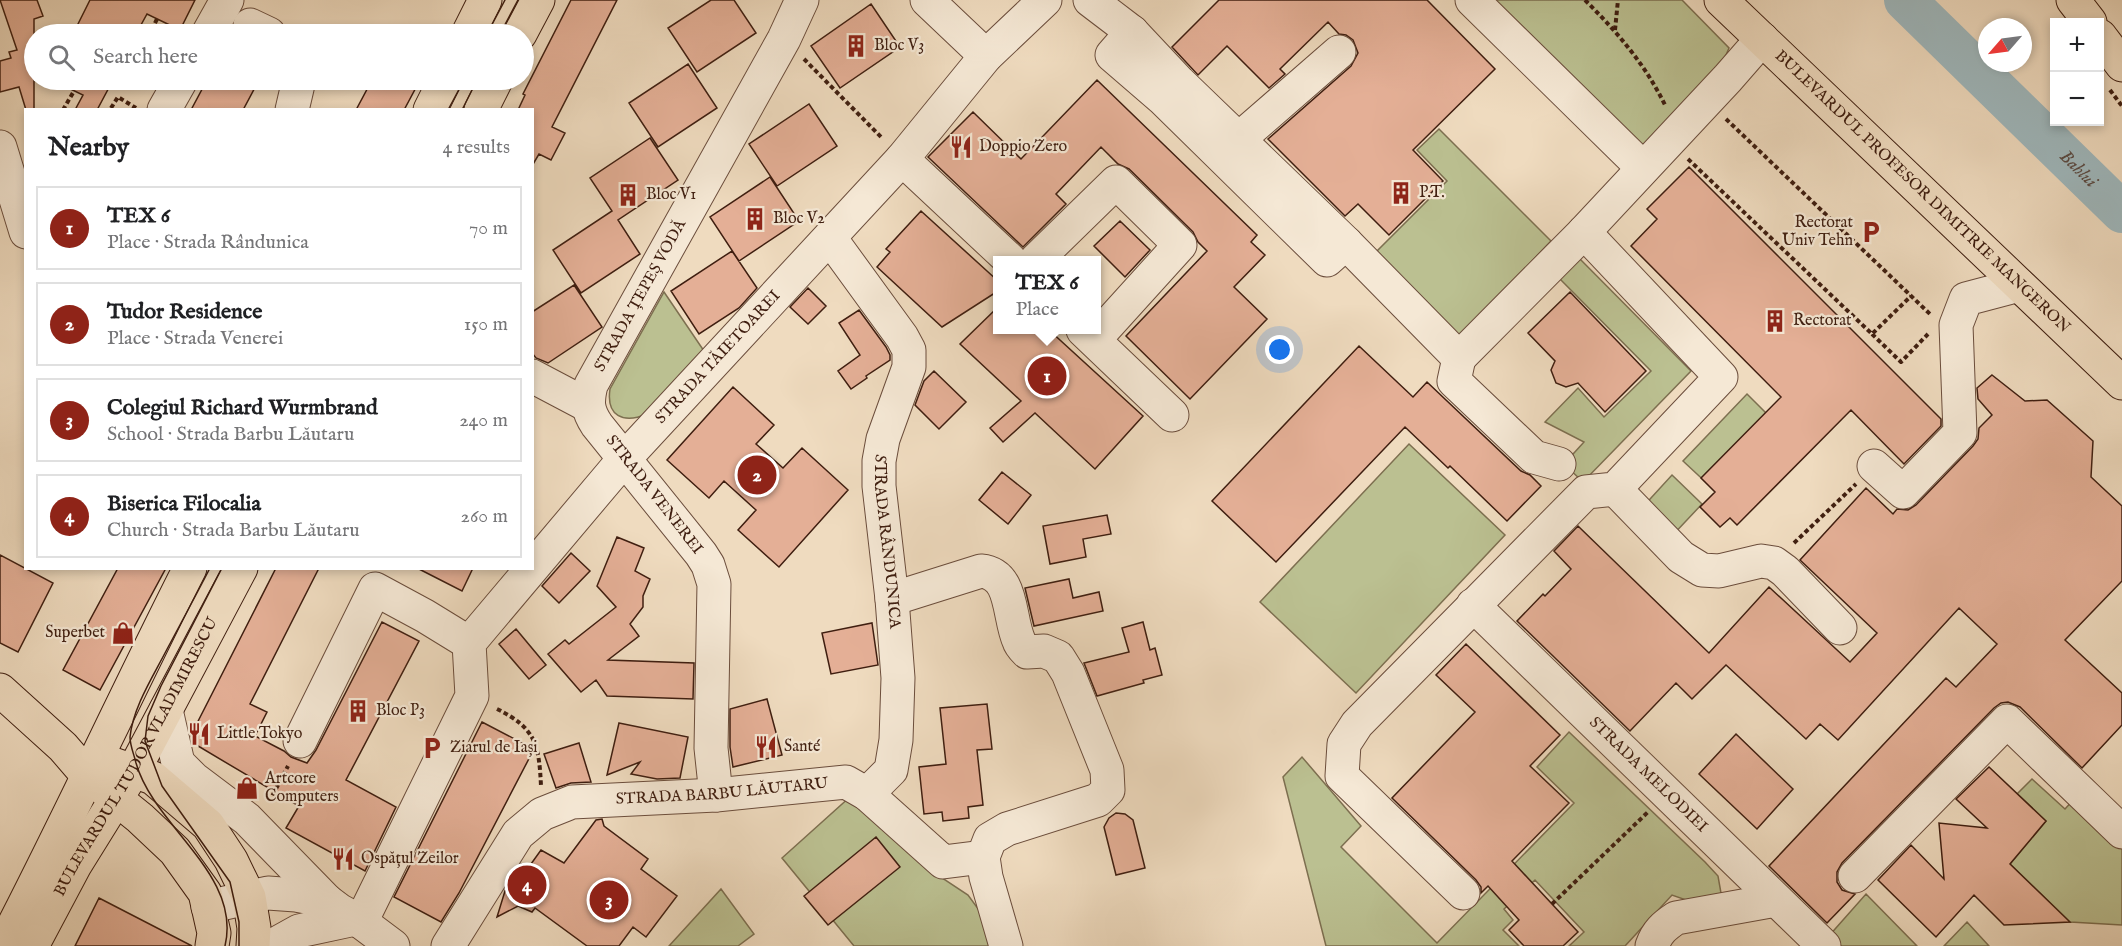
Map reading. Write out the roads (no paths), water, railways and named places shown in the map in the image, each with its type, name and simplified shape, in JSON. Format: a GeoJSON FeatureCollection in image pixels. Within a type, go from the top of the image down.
{"type":"FeatureCollection","features":[{"type":"Feature","properties":{"kind":"main road"},"geometry":{"type":"LineString","coordinates":[[473,24],[485,0]]}},
{"type":"Feature","properties":{"kind":"main road"},"geometry":{"type":"LineString","coordinates":[[525,24],[538,0]]}},
{"type":"Feature","properties":{"kind":"main road","name":"BULEVARDUL PROFESOR DIMITRIE MANGERON"},"geometry":{"type":"LineString","coordinates":[[1721,0],[2122,383]]}},
{"type":"Feature","properties":{"kind":"main road"},"geometry":{"type":"LineString","coordinates":[[2073,0],[2087,18]]}},
{"type":"Feature","properties":{"kind":"main road"},"geometry":{"type":"LineString","coordinates":[[2104,41],[2122,65]]}},
{"type":"Feature","properties":{"kind":"main road"},"geometry":{"type":"LineString","coordinates":[[431,108],[440,90]]}},
{"type":"Feature","properties":{"kind":"main road"},"geometry":{"type":"LineString","coordinates":[[482,108],[491,90]]}},
{"type":"Feature","properties":{"kind":"main road","name":"BULEVARDUL TUDOR VLADIMIRESCU"},"geometry":{"type":"LineString","coordinates":[[3,946],[52,853],[128,691],[189,570]]}},
{"type":"Feature","properties":{"kind":"main road","name":"BULEVARDUL TUDOR VLADIMIRESCU"},"geometry":{"type":"LineString","coordinates":[[32,946],[75,865],[134,770],[240,570]]}},
{"type":"Feature","properties":{"kind":"main road"},"geometry":{"type":"LineString","coordinates":[[1,692],[63,747],[92,767],[117,799],[176,851],[205,893],[214,933],[212,946]]}},
{"type":"Feature","properties":{"kind":"main road"},"geometry":{"type":"LineString","coordinates":[[92,767],[134,770],[153,778],[208,825],[231,860],[249,897],[254,928],[253,946]]}},
{"type":"Feature","properties":{"kind":"street"},"geometry":{"type":"LineString","coordinates":[[214,24],[227,0]]}},
{"type":"Feature","properties":{"kind":"street","name":"STRADA ȚEPEȘ VODĂ"},"geometry":{"type":"LineString","coordinates":[[587,405],[591,385],[784,39],[802,0]]}},
{"type":"Feature","properties":{"kind":"street"},"geometry":{"type":"LineString","coordinates":[[927,0],[986,56]]}},
{"type":"Feature","properties":{"kind":"street","name":"STRADA TĂIETOAREI"},"geometry":{"type":"LineString","coordinates":[[469,655],[625,458],[902,159],[986,56],[1045,0]]}},
{"type":"Feature","properties":{"kind":"street"},"geometry":{"type":"LineString","coordinates":[[1089,0],[1132,32],[1179,82],[1346,243],[1459,357]]}},
{"type":"Feature","properties":{"kind":"street"},"geometry":{"type":"LineString","coordinates":[[1472,0],[1643,168]]}},
{"type":"Feature","properties":{"kind":"street"},"geometry":{"type":"LineString","coordinates":[[1132,32],[1112,55],[1171,107],[1327,260],[1346,243]]}},
{"type":"Feature","properties":{"kind":"street"},"geometry":{"type":"LineString","coordinates":[[1559,464],[1534,457],[1454,381],[1459,357],[1584,232],[1762,39]]}},
{"type":"Feature","properties":{"kind":"street"},"geometry":{"type":"LineString","coordinates":[[1239,139],[1339,52]]}},
{"type":"Feature","properties":{"kind":"street"},"geometry":{"type":"LineString","coordinates":[[165,108],[175,90]]}},
{"type":"Feature","properties":{"kind":"street"},"geometry":{"type":"LineString","coordinates":[[292,108],[297,90]]}},
{"type":"Feature","properties":{"kind":"street"},"geometry":{"type":"LineString","coordinates":[[0,147],[24,225]]}},
{"type":"Feature","properties":{"kind":"street"},"geometry":{"type":"LineString","coordinates":[[902,159],[1005,256]]}},
{"type":"Feature","properties":{"kind":"street"},"geometry":{"type":"LineString","coordinates":[[1041,256],[1116,182],[1180,245],[1101,322]]}},
{"type":"Feature","properties":{"kind":"street"},"geometry":{"type":"LineString","coordinates":[[1463,893],[1342,776],[1344,744],[1357,724],[1586,492],[1615,489],[1721,377],[1584,232]]}},
{"type":"Feature","properties":{"kind":"street","name":"STRADA RÂNDUNICA"},"geometry":{"type":"LineString","coordinates":[[830,238],[903,337],[910,356],[908,374],[882,439],[879,461],[879,486],[892,599],[898,678],[896,740],[891,770],[867,794]]}},
{"type":"Feature","properties":{"kind":"street"},"geometry":{"type":"LineString","coordinates":[[1874,466],[1903,492],[1960,433],[1947,324],[1966,298],[2019,285]]}},
{"type":"Feature","properties":{"kind":"street"},"geometry":{"type":"LineString","coordinates":[[1088,335],[1172,416]]}},
{"type":"Feature","properties":{"kind":"street"},"geometry":{"type":"LineString","coordinates":[[534,377],[587,405]]}},
{"type":"Feature","properties":{"kind":"street","name":"STRADA VENEREI"},"geometry":{"type":"LineString","coordinates":[[587,405],[597,424],[701,554],[711,572],[714,584],[711,748],[716,795]]}},
{"type":"Feature","properties":{"kind":"street"},"geometry":{"type":"LineString","coordinates":[[1615,489],[1681,557],[1702,570],[1719,572],[1761,561],[1774,563],[1785,571],[1840,628]]}},
{"type":"Feature","properties":{"kind":"street"},"geometry":{"type":"LineString","coordinates":[[892,599],[981,571],[997,576],[1006,591],[1019,642],[1027,652],[1044,651],[1058,657],[1068,673],[1107,770],[1108,789],[1098,800],[1007,829],[990,839],[983,857],[986,877],[1006,946]]}},
{"type":"Feature","properties":{"kind":"street"},"geometry":{"type":"LineString","coordinates":[[300,741],[375,589],[425,615],[469,655],[472,696],[358,921]]}},
{"type":"Feature","properties":{"kind":"street","name":"STRADA MELODIEI"},"geometry":{"type":"LineString","coordinates":[[1473,605],[1824,946]]}},
{"type":"Feature","properties":{"kind":"street"},"geometry":{"type":"LineString","coordinates":[[166,710],[178,763],[194,779],[247,819],[327,901],[393,946]]}},
{"type":"Feature","properties":{"kind":"street"},"geometry":{"type":"LineString","coordinates":[[1855,876],[2007,721],[2122,832]]}},
{"type":"Feature","properties":{"kind":"street","name":"STRADA BARBU LĂUTARU"},"geometry":{"type":"LineString","coordinates":[[448,946],[518,834],[542,814],[572,802],[716,795],[846,782],[867,794],[943,862],[983,857]]}},
{"type":"Feature","properties":{"kind":"street"},"geometry":{"type":"LineString","coordinates":[[208,908],[268,893],[297,895],[327,901]]}},
{"type":"Feature","properties":{"kind":"street"},"geometry":{"type":"LineString","coordinates":[[1652,946],[1663,927],[1676,918],[1776,900]]}},
{"type":"Feature","properties":{"kind":"street"},"geometry":{"type":"LineString","coordinates":[[272,946],[299,931],[358,921]]}},
{"type":"Feature","properties":{"kind":"waterway","name":"Bahlui"},"geometry":{"type":"LineString","coordinates":[[1905,0],[2122,212]]}},
{"type":"Feature","properties":{"kind":"tram line"},"geometry":{"type":"LineString","coordinates":[[492,24],[505,0]]}},
{"type":"Feature","properties":{"kind":"tram line"},"geometry":{"type":"LineString","coordinates":[[505,24],[518,0]]}},
{"type":"Feature","properties":{"kind":"tram line"},"geometry":{"type":"LineString","coordinates":[[449,108],[459,90]]}},
{"type":"Feature","properties":{"kind":"tram line"},"geometry":{"type":"LineString","coordinates":[[463,108],[472,90]]}},
{"type":"Feature","properties":{"kind":"tram line"},"geometry":{"type":"LineString","coordinates":[[209,570],[144,694],[135,715],[130,737],[136,763],[146,786],[209,873],[221,896],[227,920],[225,946]]}},
{"type":"Feature","properties":{"kind":"tram line"},"geometry":{"type":"LineString","coordinates":[[221,570],[161,686],[148,716],[145,741],[162,786],[230,882],[239,922],[239,946]]}},
{"type":"Feature","properties":{"kind":"place","name":"Bloc V3"},"geometry":{"type":"Point","coordinates":[856,46]}},
{"type":"Feature","properties":{"kind":"place","name":"Doppio Zero"},"geometry":{"type":"Point","coordinates":[961,147]}},
{"type":"Feature","properties":{"kind":"place","name":"P.T."},"geometry":{"type":"Point","coordinates":[1401,193]}},
{"type":"Feature","properties":{"kind":"place","name":"Bloc V1"},"geometry":{"type":"Point","coordinates":[628,195]}},
{"type":"Feature","properties":{"kind":"place","name":"Bloc V2"},"geometry":{"type":"Point","coordinates":[755,219]}},
{"type":"Feature","properties":{"kind":"place","name":"Rectorat Univ Tehn"},"geometry":{"type":"Point","coordinates":[1871,232]}},
{"type":"Feature","properties":{"kind":"place","name":"Rectorat"},"geometry":{"type":"Point","coordinates":[1775,321]}},
{"type":"Feature","properties":{"kind":"place","name":"TEX 6"},"geometry":{"type":"Point","coordinates":[1047,376]}},
{"type":"Feature","properties":{"kind":"place","name":"Tudor Residence"},"geometry":{"type":"Point","coordinates":[757,475]}},
{"type":"Feature","properties":{"kind":"place","name":"Superbet"},"geometry":{"type":"Point","coordinates":[123,633]}},
{"type":"Feature","properties":{"kind":"place","name":"Bloc P3"},"geometry":{"type":"Point","coordinates":[358,711]}},
{"type":"Feature","properties":{"kind":"place","name":"Little Tokyo"},"geometry":{"type":"Point","coordinates":[199,734]}},
{"type":"Feature","properties":{"kind":"place","name":"Santé"},"geometry":{"type":"Point","coordinates":[766,747]}},
{"type":"Feature","properties":{"kind":"place","name":"Ziarul de Iași"},"geometry":{"type":"Point","coordinates":[432,748]}},
{"type":"Feature","properties":{"kind":"place","name":"Artcore Computers"},"geometry":{"type":"Point","coordinates":[247,788]}},
{"type":"Feature","properties":{"kind":"place","name":"Ospățul Zeilor"},"geometry":{"type":"Point","coordinates":[343,859]}},
{"type":"Feature","properties":{"kind":"place","name":"Biserica Filocalia"},"geometry":{"type":"Point","coordinates":[527,885]}},
{"type":"Feature","properties":{"kind":"place","name":"Colegiul Richard Wurmbrand"},"geometry":{"type":"Point","coordinates":[609,900]}}]}
